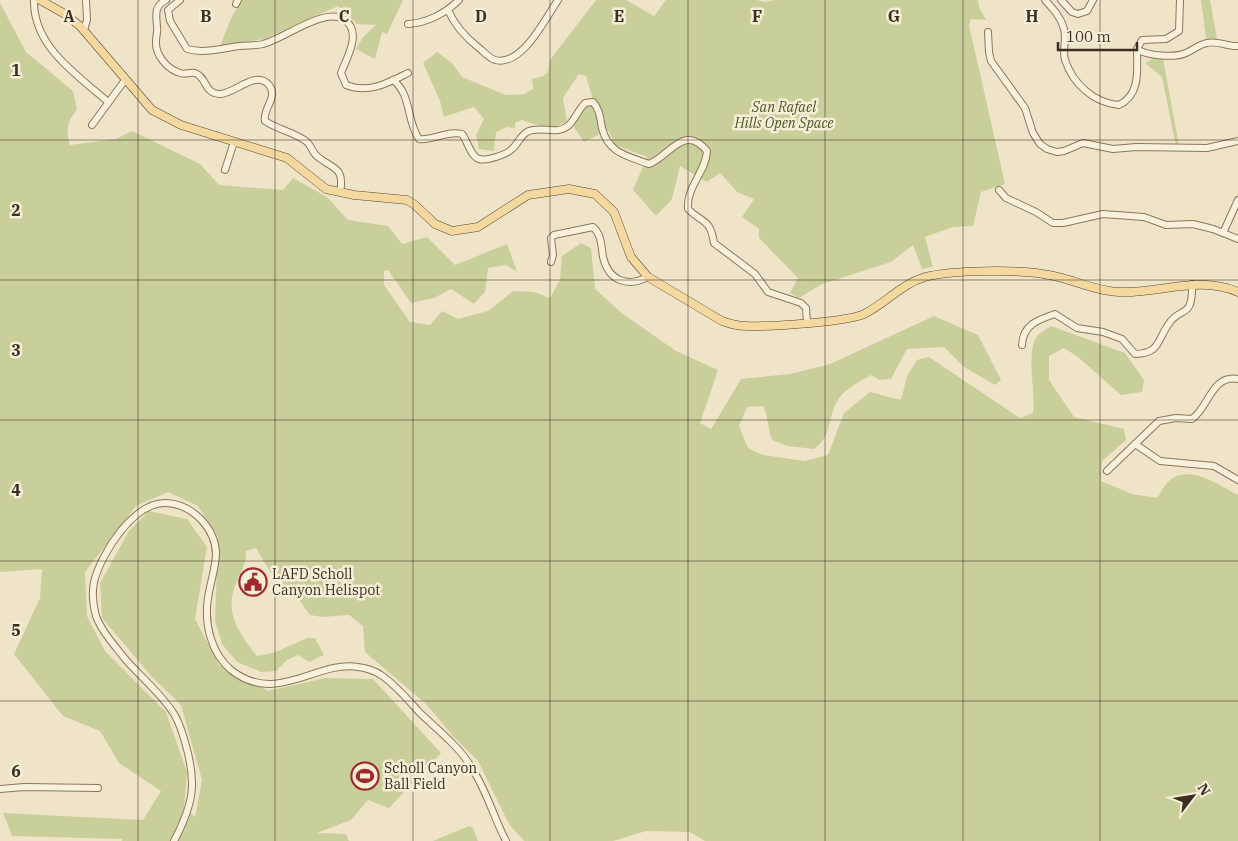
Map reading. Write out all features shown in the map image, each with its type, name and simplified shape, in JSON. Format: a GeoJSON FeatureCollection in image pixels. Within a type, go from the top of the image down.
{"type":"FeatureCollection","features":[{"type":"Feature","properties":{"kind":"main road"},"geometry":{"type":"LineString","coordinates":[[40,0],[65,14],[84,30],[142,101],[164,118],[287,158],[326,188],[340,192],[407,200],[415,205],[434,224],[452,231],[478,227],[528,195],[569,188],[581,189],[596,194],[614,212],[631,257],[648,277],[722,321],[733,325],[747,326],[807,322],[862,315],[910,284],[925,278],[953,272],[1046,274],[1116,292],[1133,292],[1192,284],[1213,285],[1238,292]]}},
{"type":"Feature","properties":{"kind":"street"},"geometry":{"type":"LineString","coordinates":[[34,0],[34,16],[58,60],[107,101]]}},
{"type":"Feature","properties":{"kind":"street"},"geometry":{"type":"LineString","coordinates":[[84,30],[87,20],[86,0]]}},
{"type":"Feature","properties":{"kind":"street"},"geometry":{"type":"LineString","coordinates":[[166,0],[160,3],[156,10],[156,47],[158,54],[169,68],[181,74],[195,73],[200,76],[211,92],[218,94],[226,94],[253,80],[267,83],[271,87],[272,98],[264,117],[265,121],[302,138],[309,143],[316,156],[334,166],[341,182],[340,192]]}},
{"type":"Feature","properties":{"kind":"street"},"geometry":{"type":"LineString","coordinates":[[178,0],[168,10],[170,21],[187,49],[198,52],[263,44],[314,21],[330,16],[340,17],[349,24],[353,32],[352,43],[341,73],[346,85],[357,90],[372,89],[408,73]]}},
{"type":"Feature","properties":{"kind":"street"},"geometry":{"type":"LineString","coordinates":[[408,24],[420,23],[448,10],[459,0]]}},
{"type":"Feature","properties":{"kind":"street"},"geometry":{"type":"LineString","coordinates":[[448,10],[464,36],[492,59],[501,61],[517,56],[558,0]]}},
{"type":"Feature","properties":{"kind":"street"},"geometry":{"type":"LineString","coordinates":[[1045,0],[1054,10],[1064,28],[1065,60],[1081,87],[1089,94],[1111,104],[1119,105],[1127,101],[1136,83],[1137,49],[1142,40],[1166,39],[1179,31],[1180,0]]}},
{"type":"Feature","properties":{"kind":"street"},"geometry":{"type":"LineString","coordinates":[[1060,0],[1072,12],[1078,14],[1088,10],[1093,0]]}},
{"type":"Feature","properties":{"kind":"street"},"geometry":{"type":"LineString","coordinates":[[988,32],[991,61],[1025,108],[1033,134],[1040,144],[1047,149],[1058,152],[1084,143],[1113,148],[1136,146],[1207,148],[1238,141]]}},
{"type":"Feature","properties":{"kind":"street"},"geometry":{"type":"LineString","coordinates":[[1137,49],[1141,52],[1170,56],[1184,54],[1207,43],[1217,42],[1230,47],[1238,46]]}},
{"type":"Feature","properties":{"kind":"street"},"geometry":{"type":"LineString","coordinates":[[92,125],[107,101],[125,80]]}},
{"type":"Feature","properties":{"kind":"street"},"geometry":{"type":"LineString","coordinates":[[393,80],[406,96],[413,130],[418,139],[427,140],[456,132],[462,134],[474,157],[480,159],[502,154],[513,149],[520,138],[529,131],[550,131],[569,125],[585,103],[593,102],[598,109],[608,144],[618,153],[649,164],[656,161],[674,145],[684,141],[693,140],[702,144],[708,151],[707,159],[693,183],[688,209],[706,222],[712,231],[714,243],[755,274],[768,292],[801,303],[806,308],[807,322]]}},
{"type":"Feature","properties":{"kind":"street"},"geometry":{"type":"LineString","coordinates":[[225,170],[234,142]]}},
{"type":"Feature","properties":{"kind":"street"},"geometry":{"type":"LineString","coordinates":[[1000,190],[1006,198],[1036,212],[1053,223],[1114,214],[1144,216],[1166,225],[1192,224],[1238,239]]}},
{"type":"Feature","properties":{"kind":"street"},"geometry":{"type":"LineString","coordinates":[[1223,233],[1238,200]]}},
{"type":"Feature","properties":{"kind":"street"},"geometry":{"type":"LineString","coordinates":[[551,262],[553,255],[551,238],[554,235],[593,227],[600,237],[604,259],[615,277],[621,282],[635,283],[648,277]]}},
{"type":"Feature","properties":{"kind":"street"},"geometry":{"type":"LineString","coordinates":[[1022,345],[1023,334],[1026,328],[1055,314],[1077,328],[1114,335],[1122,339],[1136,354],[1153,350],[1163,338],[1168,324],[1184,313],[1191,304],[1192,284]]}},
{"type":"Feature","properties":{"kind":"street"},"geometry":{"type":"LineString","coordinates":[[1106,471],[1159,421],[1176,418],[1192,419],[1205,407],[1212,391],[1219,383],[1225,379],[1238,378]]}},
{"type":"Feature","properties":{"kind":"street"},"geometry":{"type":"LineString","coordinates":[[1135,444],[1160,461],[1214,466],[1238,480]]}},
{"type":"Feature","properties":{"kind":"street"},"geometry":{"type":"LineString","coordinates":[[174,841],[185,820],[194,784],[183,734],[172,710],[145,682],[105,632],[95,613],[93,592],[94,581],[104,559],[132,517],[149,506],[167,503],[186,508],[201,519],[214,543],[215,566],[208,599],[208,624],[213,646],[228,667],[247,679],[269,683],[292,682],[344,666],[360,667],[380,674],[470,764],[506,841]]}},
{"type":"Feature","properties":{"kind":"street"},"geometry":{"type":"LineString","coordinates":[[0,789],[24,787],[98,788]]}},
{"type":"Feature","properties":{"kind":"green space"},"geometry":{"type":"Polygon","coordinates":[[[242,0],[403,0],[387,34],[382,32],[375,59],[356,49],[363,37],[376,25],[357,24],[338,6],[264,39],[220,46],[232,16],[242,0]]]}},
{"type":"Feature","properties":{"kind":"green space","name":"San Rafael Hills Open Space"},"geometry":{"type":"Polygon","coordinates":[[[596,0],[626,0],[654,16],[666,0],[756,0],[765,2],[774,0],[978,0],[979,7],[986,20],[971,19],[969,25],[1005,184],[981,192],[973,226],[953,227],[925,237],[933,267],[922,269],[913,245],[891,262],[822,284],[799,298],[790,293],[798,278],[759,238],[759,229],[742,217],[754,199],[737,192],[720,173],[707,182],[680,166],[672,199],[656,216],[633,190],[647,157],[615,145],[608,130],[584,142],[573,126],[592,97],[586,76],[579,74],[563,98],[567,121],[549,129],[522,120],[515,123],[515,128],[507,127],[496,132],[494,151],[479,149],[476,135],[484,119],[474,107],[444,117],[440,101],[423,63],[437,52],[452,63],[462,77],[506,95],[524,94],[533,89],[532,79],[543,76],[548,72],[550,60],[596,0]]]}},
{"type":"Feature","properties":{"kind":"green space"},"geometry":{"type":"Polygon","coordinates":[[[1201,0],[1210,0],[1217,39],[1206,39],[1201,0]]]}},
{"type":"Feature","properties":{"kind":"green space"},"geometry":{"type":"Polygon","coordinates":[[[0,3],[26,52],[73,91],[77,110],[68,127],[70,145],[116,139],[132,131],[200,164],[219,185],[283,190],[293,178],[327,197],[348,220],[388,226],[402,244],[427,237],[455,265],[507,244],[517,272],[506,265],[488,268],[485,292],[474,304],[451,289],[434,298],[411,303],[388,270],[384,271],[384,285],[410,322],[430,325],[442,311],[458,319],[488,311],[513,291],[534,292],[550,298],[560,280],[562,256],[581,243],[591,248],[595,289],[623,314],[676,351],[718,370],[700,423],[711,429],[741,379],[790,374],[830,364],[934,316],[978,335],[1001,380],[995,385],[964,367],[944,347],[907,349],[891,379],[880,380],[871,375],[850,387],[842,395],[835,405],[824,439],[814,449],[788,446],[772,440],[763,406],[747,407],[739,426],[748,448],[763,455],[805,461],[828,455],[844,413],[870,392],[901,400],[907,376],[917,360],[929,357],[1020,418],[1033,413],[1031,361],[1034,342],[1038,335],[1051,326],[1125,353],[1144,380],[1142,392],[1121,395],[1078,357],[1064,348],[1049,356],[1049,380],[1074,417],[1124,429],[1126,440],[1102,461],[1101,481],[1132,494],[1157,498],[1167,483],[1177,476],[1186,474],[1213,481],[1238,495],[1238,841],[705,841],[690,832],[646,831],[613,841],[524,841],[509,824],[478,761],[453,736],[426,704],[365,652],[363,626],[349,615],[322,617],[310,615],[297,597],[282,592],[256,548],[246,551],[244,564],[233,592],[232,612],[244,639],[257,656],[276,652],[307,638],[315,638],[324,655],[309,662],[298,655],[287,660],[276,671],[261,672],[237,662],[222,644],[215,621],[218,537],[198,506],[168,492],[136,506],[85,572],[87,616],[105,651],[166,712],[187,772],[184,807],[195,817],[202,780],[181,705],[152,677],[102,618],[100,583],[129,531],[149,511],[187,519],[207,547],[195,619],[219,665],[268,691],[325,678],[373,679],[441,753],[389,808],[368,800],[351,820],[317,833],[346,834],[349,841],[122,841],[122,839],[12,836],[3,813],[143,820],[161,791],[119,763],[100,731],[63,716],[14,654],[40,598],[42,569],[0,572],[0,3]]]}},
{"type":"Feature","properties":{"kind":"green space"},"geometry":{"type":"Polygon","coordinates":[[[1154,58],[1163,59],[1179,146],[1176,146],[1162,77],[1145,63],[1154,58]]]}},
{"type":"Feature","properties":{"kind":"green space"},"geometry":{"type":"Polygon","coordinates":[[[469,826],[473,828],[478,841],[433,841],[469,826]]]}},
{"type":"Feature","properties":{"kind":"place","name":"LAFD Scholl Canyon Helispot"},"geometry":{"type":"Point","coordinates":[253,582]}},
{"type":"Feature","properties":{"kind":"place","name":"Scholl Canyon Ball Field"},"geometry":{"type":"Point","coordinates":[365,776]}}]}
